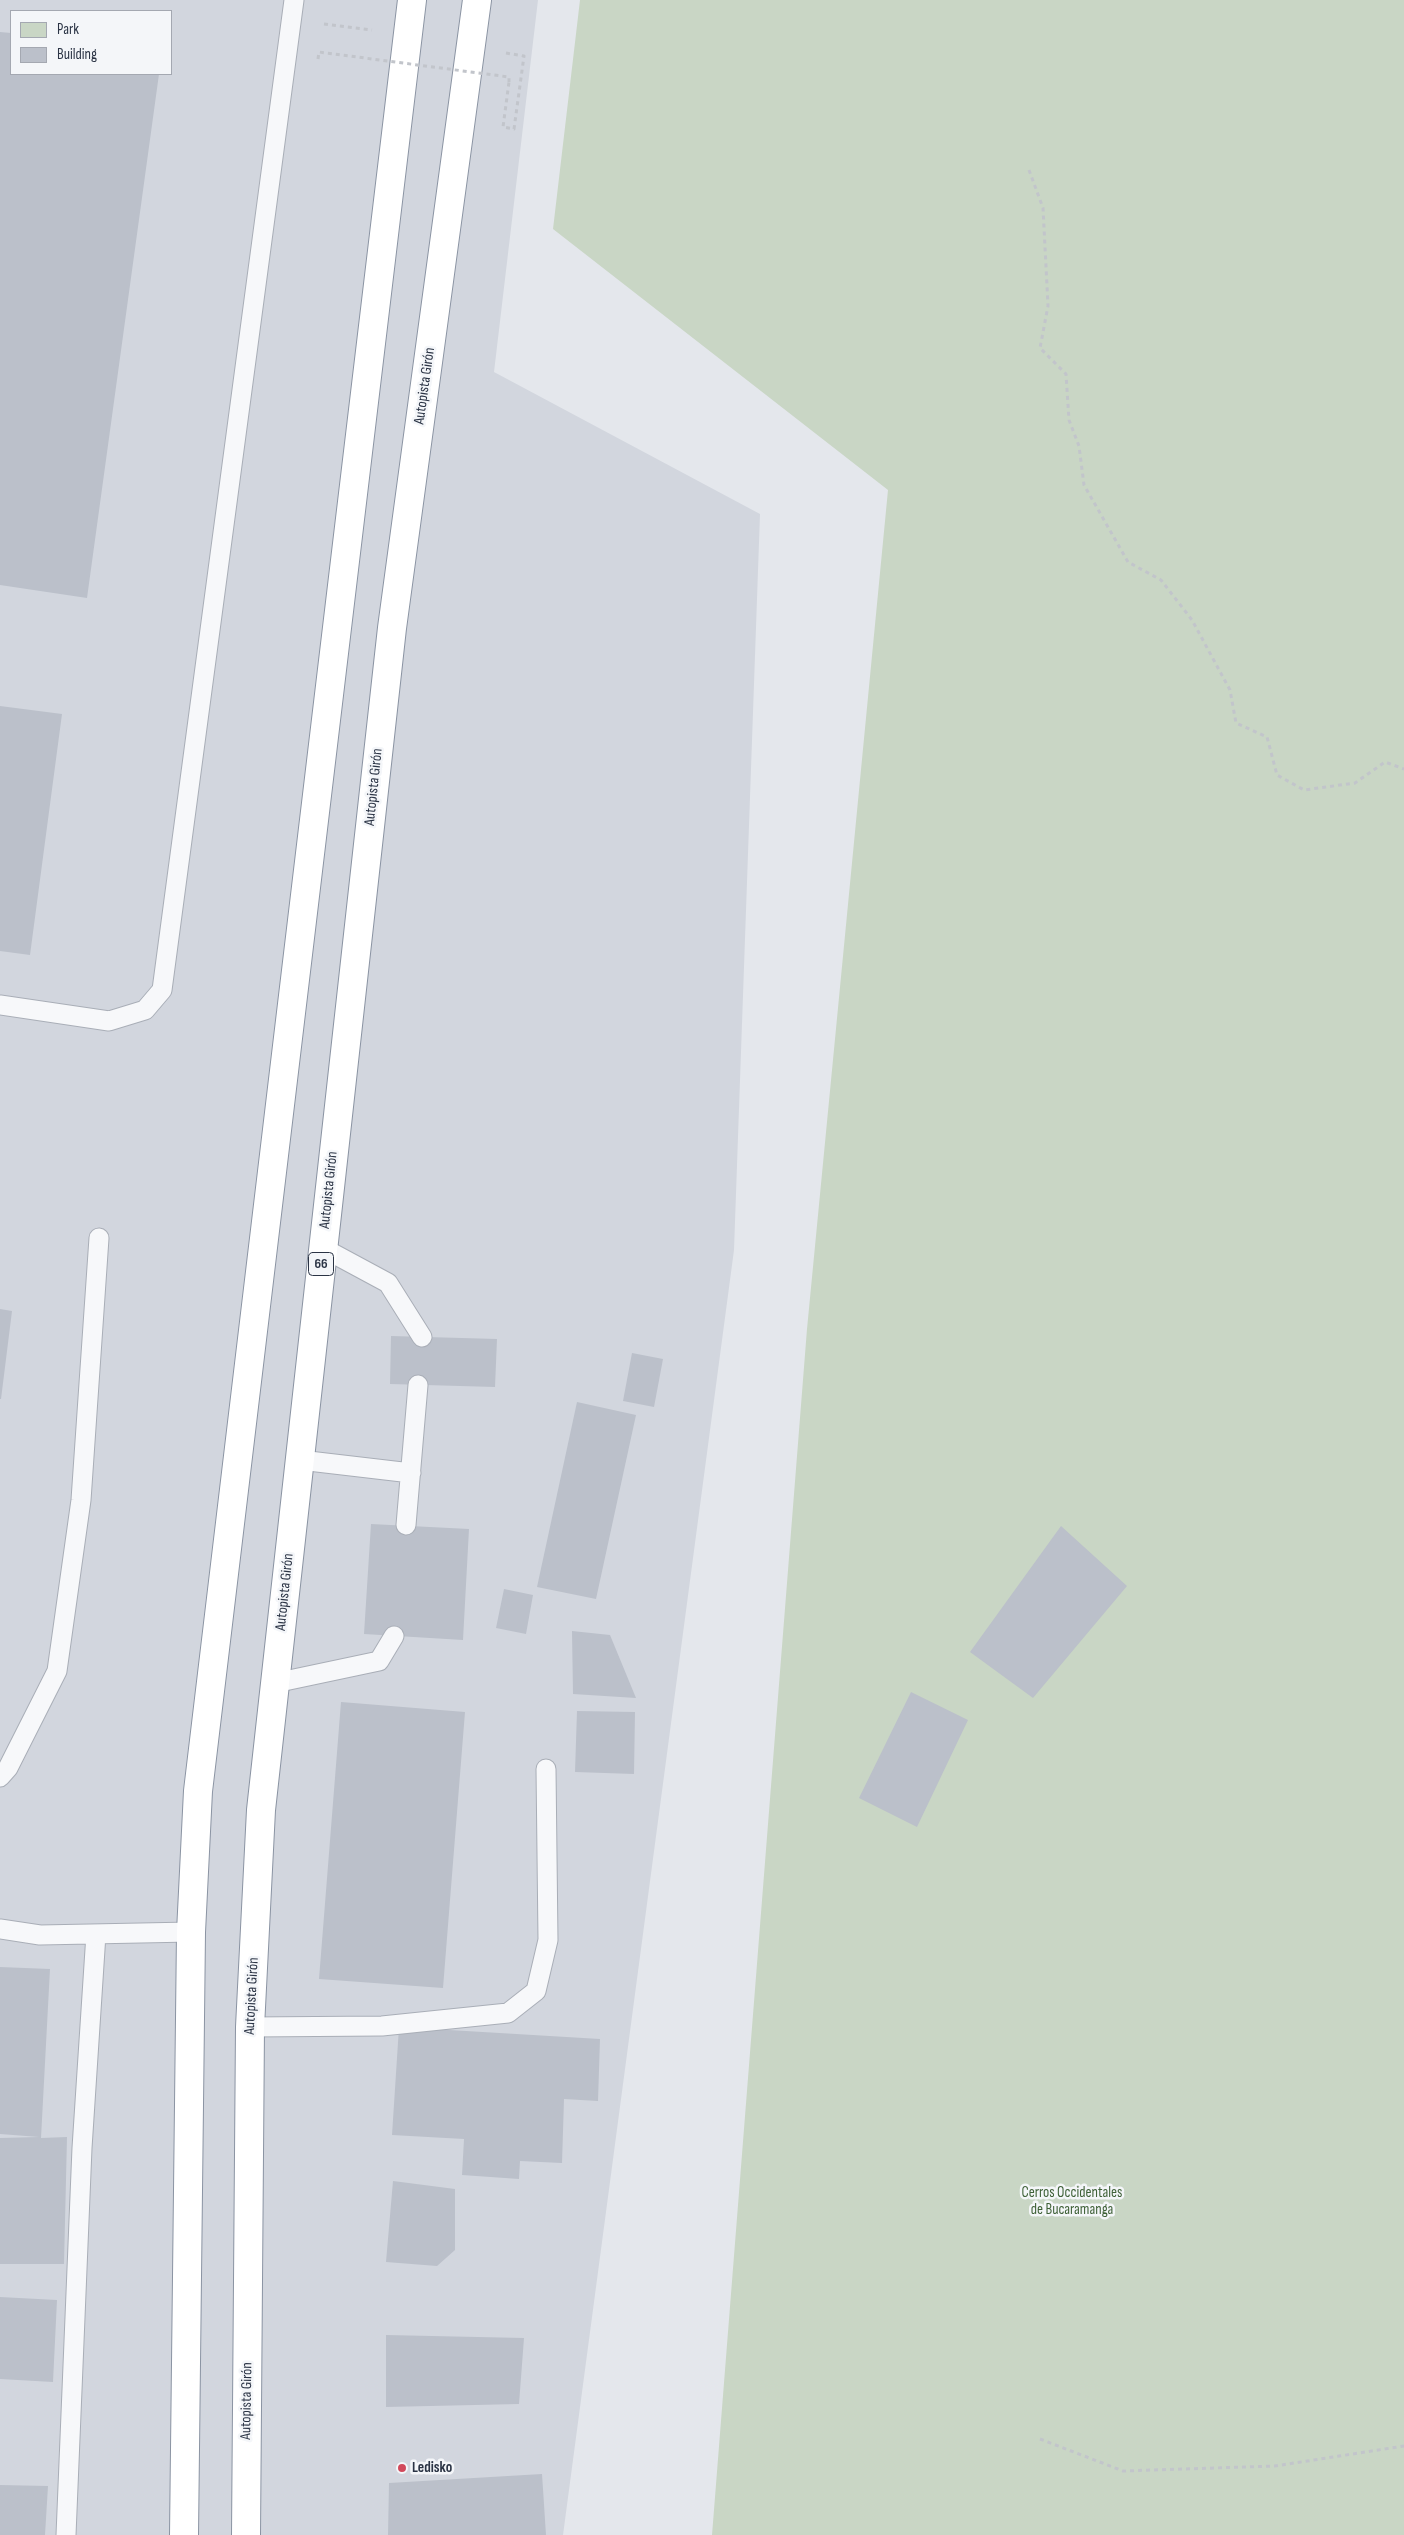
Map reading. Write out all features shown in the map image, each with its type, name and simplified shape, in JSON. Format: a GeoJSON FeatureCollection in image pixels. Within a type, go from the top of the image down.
{"type":"FeatureCollection","features":[{"type":"Feature","properties":{"kind":"highway"},"geometry":{"type":"LineString","coordinates":[[184,2535],[191,1932],[200,1771],[412,0]]}},
{"type":"Feature","properties":{"kind":"highway","name":"Autopista Girón"},"geometry":{"type":"LineString","coordinates":[[246,2535],[250,2027],[261,1810],[392,628],[477,0]]}},
{"type":"Feature","properties":{"kind":"lane"},"geometry":{"type":"LineString","coordinates":[[0,1005],[110,1021],[146,1010],[162,990],[294,0]]}},
{"type":"Feature","properties":{"kind":"lane"},"geometry":{"type":"LineString","coordinates":[[0,1777],[8,1768],[57,1671],[81,1500],[99,1238]]}},
{"type":"Feature","properties":{"kind":"lane"},"geometry":{"type":"LineString","coordinates":[[323,1248],[388,1283],[422,1337]]}},
{"type":"Feature","properties":{"kind":"lane"},"geometry":{"type":"LineString","coordinates":[[406,1525],[418,1385]]}},
{"type":"Feature","properties":{"kind":"lane"},"geometry":{"type":"LineString","coordinates":[[300,1460],[411,1473]]}},
{"type":"Feature","properties":{"kind":"lane"},"geometry":{"type":"LineString","coordinates":[[275,1683],[379,1662],[394,1636]]}},
{"type":"Feature","properties":{"kind":"lane"},"geometry":{"type":"LineString","coordinates":[[250,2027],[382,2026],[508,2014],[536,1991],[548,1940],[546,1769]]}},
{"type":"Feature","properties":{"kind":"lane"},"geometry":{"type":"LineString","coordinates":[[0,1929],[40,1936],[191,1932]]}},
{"type":"Feature","properties":{"kind":"lane"},"geometry":{"type":"LineString","coordinates":[[66,2535],[82,2148],[96,1934]]}},
{"type":"Feature","properties":{"kind":"path"},"geometry":{"type":"LineString","coordinates":[[320,24],[375,30]]}},
{"type":"Feature","properties":{"kind":"path"},"geometry":{"type":"LineString","coordinates":[[318,59],[319,52],[509,77],[503,127],[514,129],[524,56]]}},
{"type":"Feature","properties":{"kind":"path"},"geometry":{"type":"LineString","coordinates":[[1028,170],[1043,208],[1048,306],[1040,348],[1066,374],[1069,420],[1078,446],[1084,485],[1128,562],[1161,580],[1192,620],[1230,690],[1236,722],[1267,737],[1277,775],[1304,790],[1355,783],[1385,762],[1404,769]]}},
{"type":"Feature","properties":{"kind":"path"},"geometry":{"type":"LineString","coordinates":[[1040,2439],[1123,2471],[1275,2466],[1404,2446]]}},
{"type":"Feature","properties":{"kind":"shaded area"},"geometry":{"type":"Polygon","coordinates":[[[0,0],[538,0],[494,372],[760,514],[734,1250],[563,2535],[0,2535],[0,0]]]}},
{"type":"Feature","properties":{"kind":"green space","name":"Cerros Occidentales de Bucaramanga"},"geometry":{"type":"Polygon","coordinates":[[[580,0],[1404,0],[1404,2535],[712,2535],[807,1329],[888,490],[553,229],[580,0]]]}},
{"type":"Feature","properties":{"kind":"building"},"geometry":{"type":"Polygon","coordinates":[[[0,32],[10,33],[10,75],[159,75],[87,598],[0,585],[0,32]]]}},
{"type":"Feature","properties":{"kind":"building"},"geometry":{"type":"Polygon","coordinates":[[[0,706],[62,714],[30,955],[0,951],[0,706]]]}},
{"type":"Feature","properties":{"kind":"building"},"geometry":{"type":"Polygon","coordinates":[[[0,1309],[12,1311],[1,1399],[0,1399],[0,1309]]]}},
{"type":"Feature","properties":{"kind":"building"},"geometry":{"type":"Polygon","coordinates":[[[391,1336],[497,1339],[495,1387],[390,1384],[391,1336]]]}},
{"type":"Feature","properties":{"kind":"building"},"geometry":{"type":"Polygon","coordinates":[[[632,1353],[663,1359],[654,1407],[623,1401],[632,1353]]]}},
{"type":"Feature","properties":{"kind":"building"},"geometry":{"type":"Polygon","coordinates":[[[577,1402],[636,1415],[596,1599],[537,1587],[577,1402]]]}},
{"type":"Feature","properties":{"kind":"building"},"geometry":{"type":"Polygon","coordinates":[[[371,1524],[469,1529],[463,1640],[364,1634],[371,1524]]]}},
{"type":"Feature","properties":{"kind":"building"},"geometry":{"type":"Polygon","coordinates":[[[1061,1526],[1127,1586],[1033,1698],[970,1652],[1061,1526]]]}},
{"type":"Feature","properties":{"kind":"building"},"geometry":{"type":"Polygon","coordinates":[[[504,1589],[533,1595],[526,1634],[496,1628],[504,1589]]]}},
{"type":"Feature","properties":{"kind":"building"},"geometry":{"type":"Polygon","coordinates":[[[572,1631],[610,1635],[636,1698],[573,1694],[572,1631]]]}},
{"type":"Feature","properties":{"kind":"building"},"geometry":{"type":"Polygon","coordinates":[[[911,1692],[968,1720],[917,1827],[859,1798],[911,1692]]]}},
{"type":"Feature","properties":{"kind":"building"},"geometry":{"type":"Polygon","coordinates":[[[341,1702],[465,1712],[443,1988],[319,1979],[341,1702]]]}},
{"type":"Feature","properties":{"kind":"building"},"geometry":{"type":"Polygon","coordinates":[[[577,1711],[635,1712],[634,1774],[575,1772],[577,1711]]]}},
{"type":"Feature","properties":{"kind":"building"},"geometry":{"type":"Polygon","coordinates":[[[0,1967],[50,1969],[41,2138],[67,2137],[64,2264],[0,2264],[0,2138],[39,2137],[0,2134],[0,1967]]]}},
{"type":"Feature","properties":{"kind":"building"},"geometry":{"type":"Polygon","coordinates":[[[399,2027],[600,2039],[598,2101],[564,2099],[562,2163],[520,2161],[519,2179],[462,2175],[464,2139],[392,2135],[399,2027]]]}},
{"type":"Feature","properties":{"kind":"building"},"geometry":{"type":"Polygon","coordinates":[[[393,2181],[455,2189],[455,2250],[437,2266],[386,2262],[393,2181]]]}},
{"type":"Feature","properties":{"kind":"building"},"geometry":{"type":"Polygon","coordinates":[[[0,2297],[57,2300],[53,2382],[0,2379],[0,2297]]]}},
{"type":"Feature","properties":{"kind":"building"},"geometry":{"type":"Polygon","coordinates":[[[386,2335],[524,2338],[519,2404],[386,2407],[386,2335]]]}},
{"type":"Feature","properties":{"kind":"building"},"geometry":{"type":"Polygon","coordinates":[[[542,2474],[546,2535],[388,2535],[389,2483],[542,2474]]]}},
{"type":"Feature","properties":{"kind":"building"},"geometry":{"type":"Polygon","coordinates":[[[0,2485],[48,2486],[45,2535],[0,2535],[0,2485]]]}},
{"type":"Feature","properties":{"kind":"place","name":"Ledisko"},"geometry":{"type":"Point","coordinates":[402,2468]}}]}
